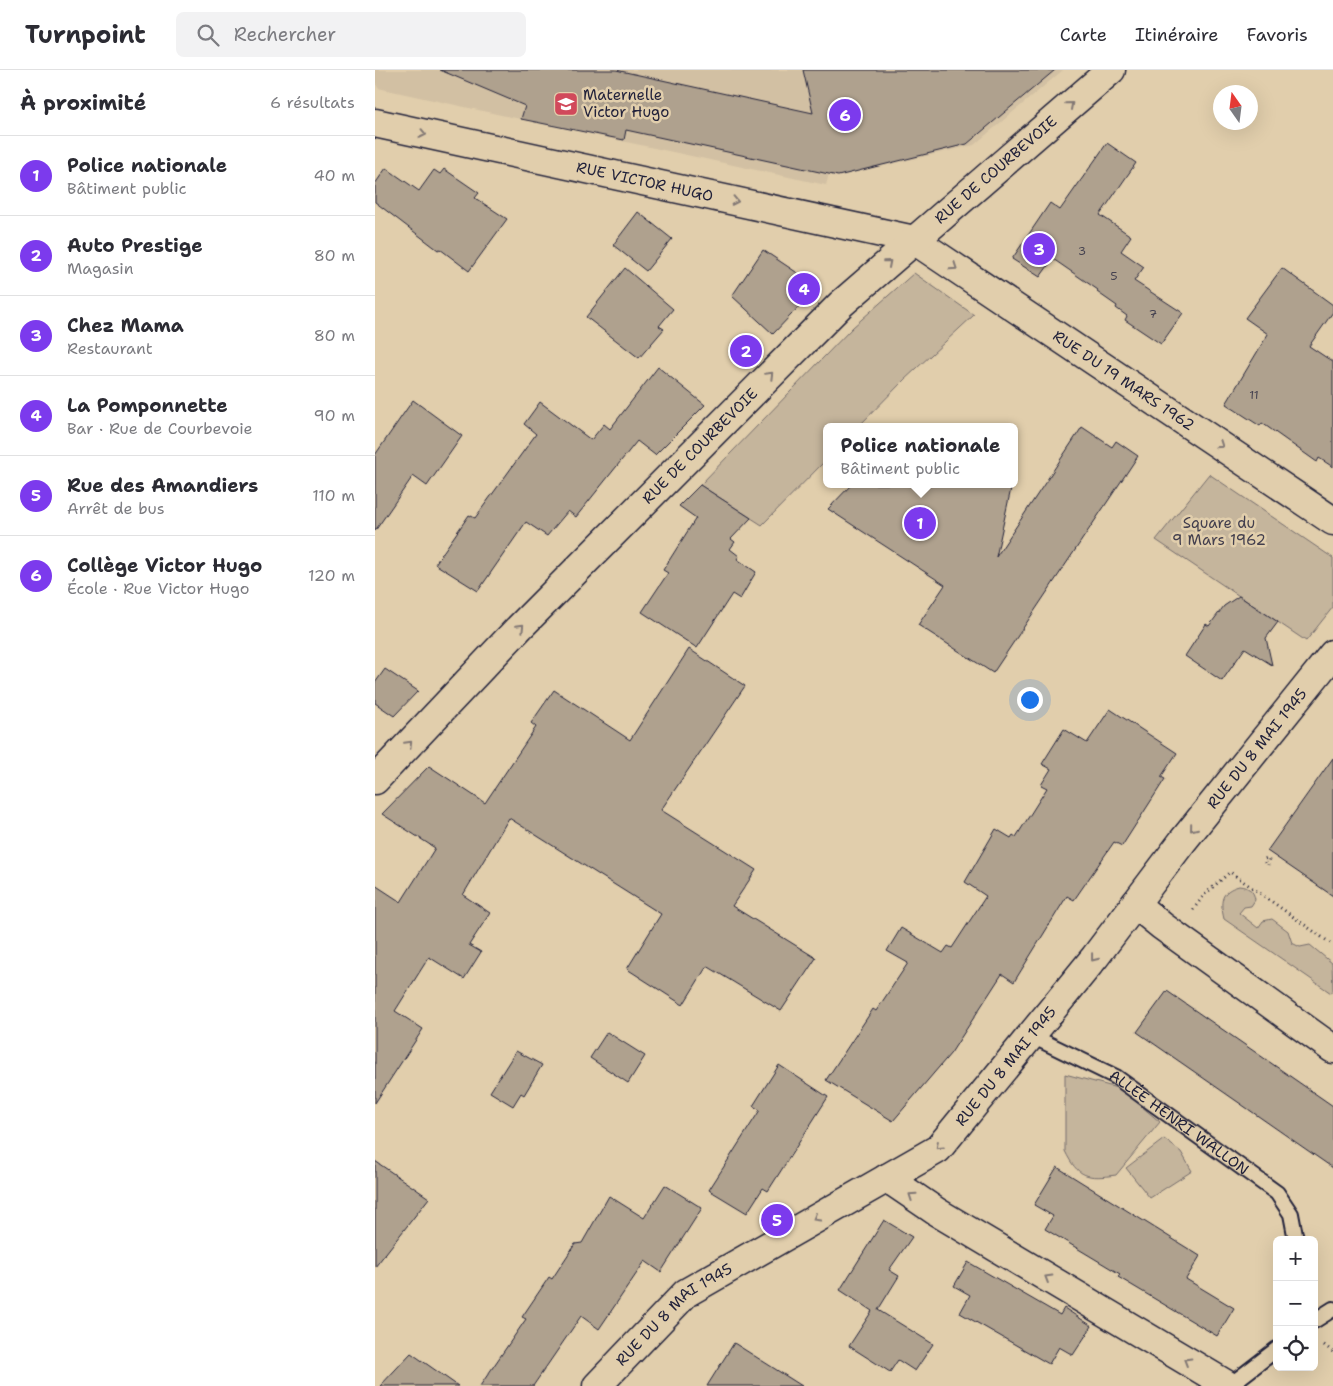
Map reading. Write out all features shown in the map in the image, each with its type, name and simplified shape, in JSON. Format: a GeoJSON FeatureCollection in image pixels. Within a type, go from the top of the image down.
{"type":"FeatureCollection","features":[{"type":"Feature","properties":{"kind":"street","name":"RUE DE COURBEVOIE"},"geometry":{"type":"LineString","coordinates":[[375,780],[518,629],[841,304],[1111,70]]}},
{"type":"Feature","properties":{"kind":"street","name":"RUE VICTOR HUGO"},"geometry":{"type":"LineString","coordinates":[[375,123],[914,240]]}},
{"type":"Feature","properties":{"kind":"street","name":"RUE DU 19 MARS 1962"},"geometry":{"type":"LineString","coordinates":[[914,240],[1333,521]]}},
{"type":"Feature","properties":{"kind":"street","name":"RUE DU 8 MAI 1945"},"geometry":{"type":"LineString","coordinates":[[597,1386],[685,1293],[938,1149],[1032,1036],[1182,842],[1333,654]]}},
{"type":"Feature","properties":{"kind":"street"},"geometry":{"type":"LineString","coordinates":[[1135,904],[1162,926],[1330,1040]]}},
{"type":"Feature","properties":{"kind":"street"},"geometry":{"type":"LineString","coordinates":[[887,1178],[929,1207],[1229,1386]]}},
{"type":"Feature","properties":{"kind":"lane","name":"ALLÉE HENRI WALLON"},"geometry":{"type":"LineString","coordinates":[[1032,1036],[1116,1077],[1277,1193],[1291,1214],[1295,1236]]}},
{"type":"Feature","properties":{"kind":"lane"},"geometry":{"type":"LineString","coordinates":[[1318,1318],[1333,1309]]}},
{"type":"Feature","properties":{"kind":"lane"},"geometry":{"type":"LineString","coordinates":[[1229,1386],[1273,1352]]}},
{"type":"Feature","properties":{"kind":"path"},"geometry":{"type":"LineString","coordinates":[[1189,914],[1204,895],[1230,872],[1333,945]]}},
{"type":"Feature","properties":{"kind":"path"},"geometry":{"type":"LineString","coordinates":[[1324,1345],[1333,1352]]}},
{"type":"Feature","properties":{"kind":"shaded area"},"geometry":{"type":"Polygon","coordinates":[[[375,70],[1063,70],[974,145],[836,177],[829,174],[826,185],[594,135],[595,130],[553,121],[552,126],[378,88],[375,80],[375,70]]]}},
{"type":"Feature","properties":{"kind":"green space"},"geometry":{"type":"Polygon","coordinates":[[[914,273],[974,315],[903,381],[862,423],[823,423],[823,463],[762,525],[700,485],[853,327],[914,273]]]}},
{"type":"Feature","properties":{"kind":"green space","name":"Square du 9 Mars 1962"},"geometry":{"type":"Polygon","coordinates":[[[1209,474],[1333,558],[1333,607],[1306,641],[1156,540],[1209,474]]]}},
{"type":"Feature","properties":{"kind":"green space"},"geometry":{"type":"Polygon","coordinates":[[[1239,886],[1250,890],[1255,900],[1251,906],[1244,907],[1239,913],[1258,928],[1263,921],[1272,919],[1288,931],[1292,943],[1300,947],[1310,945],[1332,963],[1333,990],[1331,993],[1224,919],[1223,898],[1228,891],[1239,886]]]}},
{"type":"Feature","properties":{"kind":"green space"},"geometry":{"type":"Polygon","coordinates":[[[1065,1074],[1121,1089],[1160,1122],[1116,1175],[1098,1177],[1085,1175],[1079,1172],[1065,1151],[1065,1074]]]}},
{"type":"Feature","properties":{"kind":"green space"},"geometry":{"type":"Polygon","coordinates":[[[1164,1139],[1181,1152],[1192,1171],[1150,1198],[1126,1168],[1164,1139]]]}},
{"type":"Feature","properties":{"kind":"building"},"geometry":{"type":"Polygon","coordinates":[[[440,70],[616,70],[813,113],[803,70],[1055,70],[967,144],[838,176],[626,130],[624,140],[521,119],[525,106],[440,70]]]}},
{"type":"Feature","properties":{"kind":"building"},"geometry":{"type":"Polygon","coordinates":[[[1107,143],[1136,163],[1100,215],[1131,236],[1121,251],[1144,267],[1134,281],[1183,313],[1161,344],[1125,320],[1127,316],[1116,308],[1117,306],[1097,292],[1098,290],[1053,259],[1040,277],[1012,259],[1050,203],[1060,210],[1107,143]]]}},
{"type":"Feature","properties":{"kind":"building"},"geometry":{"type":"Polygon","coordinates":[[[386,168],[419,191],[434,170],[440,174],[444,169],[479,193],[475,198],[507,219],[469,271],[375,202],[375,184],[386,168]]]}},
{"type":"Feature","properties":{"kind":"building"},"geometry":{"type":"Polygon","coordinates":[[[638,212],[672,239],[646,271],[613,245],[638,212]]]}},
{"type":"Feature","properties":{"kind":"building"},"geometry":{"type":"Polygon","coordinates":[[[763,250],[808,280],[810,295],[773,334],[732,296],[763,250]]]}},
{"type":"Feature","properties":{"kind":"building"},"geometry":{"type":"Polygon","coordinates":[[[625,268],[673,309],[659,326],[664,329],[639,358],[586,317],[625,268]]]}},
{"type":"Feature","properties":{"kind":"building"},"geometry":{"type":"Polygon","coordinates":[[[1282,268],[1333,305],[1333,312],[1309,346],[1333,362],[1333,467],[1319,458],[1317,462],[1262,423],[1260,426],[1226,404],[1268,334],[1245,318],[1282,268]]]}},
{"type":"Feature","properties":{"kind":"building"},"geometry":{"type":"Polygon","coordinates":[[[658,367],[705,405],[655,455],[637,441],[576,517],[568,511],[547,536],[526,522],[478,591],[435,564],[469,515],[475,518],[536,434],[524,424],[540,402],[591,440],[604,424],[610,429],[658,367]]]}},
{"type":"Feature","properties":{"kind":"building"},"geometry":{"type":"Polygon","coordinates":[[[413,400],[462,436],[427,486],[413,476],[375,531],[375,455],[413,400]]]}},
{"type":"Feature","properties":{"kind":"building"},"geometry":{"type":"Polygon","coordinates":[[[1082,427],[1112,447],[1116,441],[1138,456],[993,673],[918,625],[945,585],[828,509],[848,488],[1011,488],[996,557],[1082,427]]]}},
{"type":"Feature","properties":{"kind":"building"},"geometry":{"type":"Polygon","coordinates":[[[700,485],[751,518],[731,539],[735,542],[730,549],[739,556],[737,559],[756,572],[740,599],[732,594],[697,648],[642,612],[668,573],[663,570],[696,518],[679,506],[700,485]]]}},
{"type":"Feature","properties":{"kind":"building"},"geometry":{"type":"Polygon","coordinates":[[[1239,596],[1278,622],[1266,638],[1272,665],[1245,648],[1222,681],[1185,656],[1206,624],[1209,626],[1224,606],[1239,596]]]}},
{"type":"Feature","properties":{"kind":"building"},"geometry":{"type":"Polygon","coordinates":[[[689,649],[745,686],[661,810],[756,870],[732,906],[816,958],[781,1011],[707,966],[683,1005],[627,969],[661,914],[509,818],[463,895],[490,913],[469,945],[481,952],[464,979],[429,957],[395,1011],[423,1029],[375,1103],[375,885],[401,902],[435,848],[382,814],[429,766],[485,803],[536,727],[531,723],[554,690],[630,740],[689,649]]]}},
{"type":"Feature","properties":{"kind":"building"},"geometry":{"type":"Polygon","coordinates":[[[385,669],[418,691],[394,716],[375,703],[375,683],[385,669]]]}},
{"type":"Feature","properties":{"kind":"building"},"geometry":{"type":"Polygon","coordinates":[[[1110,709],[1177,753],[1161,777],[1165,779],[1122,846],[1114,842],[1074,900],[1067,896],[1014,982],[1002,974],[951,1053],[893,1121],[826,1080],[873,1009],[876,1011],[908,963],[887,951],[901,928],[943,953],[948,946],[952,948],[986,896],[965,882],[996,829],[1011,838],[1013,835],[1016,837],[1047,788],[1041,785],[1051,769],[1042,764],[1064,729],[1087,743],[1110,709]]]}},
{"type":"Feature","properties":{"kind":"building"},"geometry":{"type":"Polygon","coordinates":[[[1333,758],[1333,896],[1267,851],[1333,758]]]}},
{"type":"Feature","properties":{"kind":"building"},"geometry":{"type":"Polygon","coordinates":[[[1167,991],[1333,1106],[1333,1168],[1137,1032],[1167,991]]]}},
{"type":"Feature","properties":{"kind":"building"},"geometry":{"type":"Polygon","coordinates":[[[607,1032],[645,1056],[628,1083],[590,1058],[607,1032]]]}},
{"type":"Feature","properties":{"kind":"building"},"geometry":{"type":"Polygon","coordinates":[[[516,1051],[542,1065],[524,1095],[521,1093],[513,1106],[490,1092],[516,1051]]]}},
{"type":"Feature","properties":{"kind":"building"},"geometry":{"type":"Polygon","coordinates":[[[779,1065],[828,1097],[768,1191],[763,1188],[747,1213],[709,1190],[760,1110],[753,1106],[779,1065]]]}},
{"type":"Feature","properties":{"kind":"building"},"geometry":{"type":"Polygon","coordinates":[[[375,1161],[429,1198],[375,1267],[375,1161]]]}},
{"type":"Feature","properties":{"kind":"building"},"geometry":{"type":"Polygon","coordinates":[[[1057,1167],[1200,1256],[1186,1279],[1234,1308],[1217,1336],[1118,1277],[1120,1274],[1045,1229],[1053,1216],[1034,1205],[1057,1167]]]}},
{"type":"Feature","properties":{"kind":"building"},"geometry":{"type":"Polygon","coordinates":[[[665,1185],[702,1208],[661,1272],[645,1261],[599,1329],[581,1316],[533,1386],[480,1386],[526,1319],[522,1317],[549,1277],[552,1279],[575,1244],[582,1243],[609,1196],[644,1218],[665,1185]]]}},
{"type":"Feature","properties":{"kind":"building"},"geometry":{"type":"Polygon","coordinates":[[[884,1220],[912,1237],[889,1270],[899,1276],[878,1310],[933,1344],[915,1371],[898,1360],[890,1372],[849,1346],[872,1311],[840,1290],[884,1220]]]}},
{"type":"Feature","properties":{"kind":"building"},"geometry":{"type":"Polygon","coordinates":[[[968,1262],[1060,1315],[1064,1308],[1092,1326],[1073,1355],[1059,1347],[1049,1364],[960,1313],[970,1295],[954,1286],[968,1262]]]}},
{"type":"Feature","properties":{"kind":"building"},"geometry":{"type":"Polygon","coordinates":[[[734,1343],[802,1386],[707,1386],[734,1343]]]}},
{"type":"Feature","properties":{"kind":"building"},"geometry":{"type":"Polygon","coordinates":[[[411,1353],[458,1386],[380,1386],[411,1353]]]}},
{"type":"Feature","properties":{"kind":"place","name":"Maternelle Victor Hugo"},"geometry":{"type":"Point","coordinates":[566,104]}},
{"type":"Feature","properties":{"kind":"place","name":"Collège Victor Hugo"},"geometry":{"type":"Point","coordinates":[845,115]}},
{"type":"Feature","properties":{"kind":"place","name":"Chez Mama"},"geometry":{"type":"Point","coordinates":[1039,249]}},
{"type":"Feature","properties":{"kind":"place","name":"La Pomponnette"},"geometry":{"type":"Point","coordinates":[804,289]}},
{"type":"Feature","properties":{"kind":"place","name":"Auto Prestige"},"geometry":{"type":"Point","coordinates":[746,351]}},
{"type":"Feature","properties":{"kind":"place","name":"Police nationale"},"geometry":{"type":"Point","coordinates":[920,523]}},
{"type":"Feature","properties":{"kind":"place","name":"Rue des Amandiers"},"geometry":{"type":"Point","coordinates":[777,1220]}}]}
